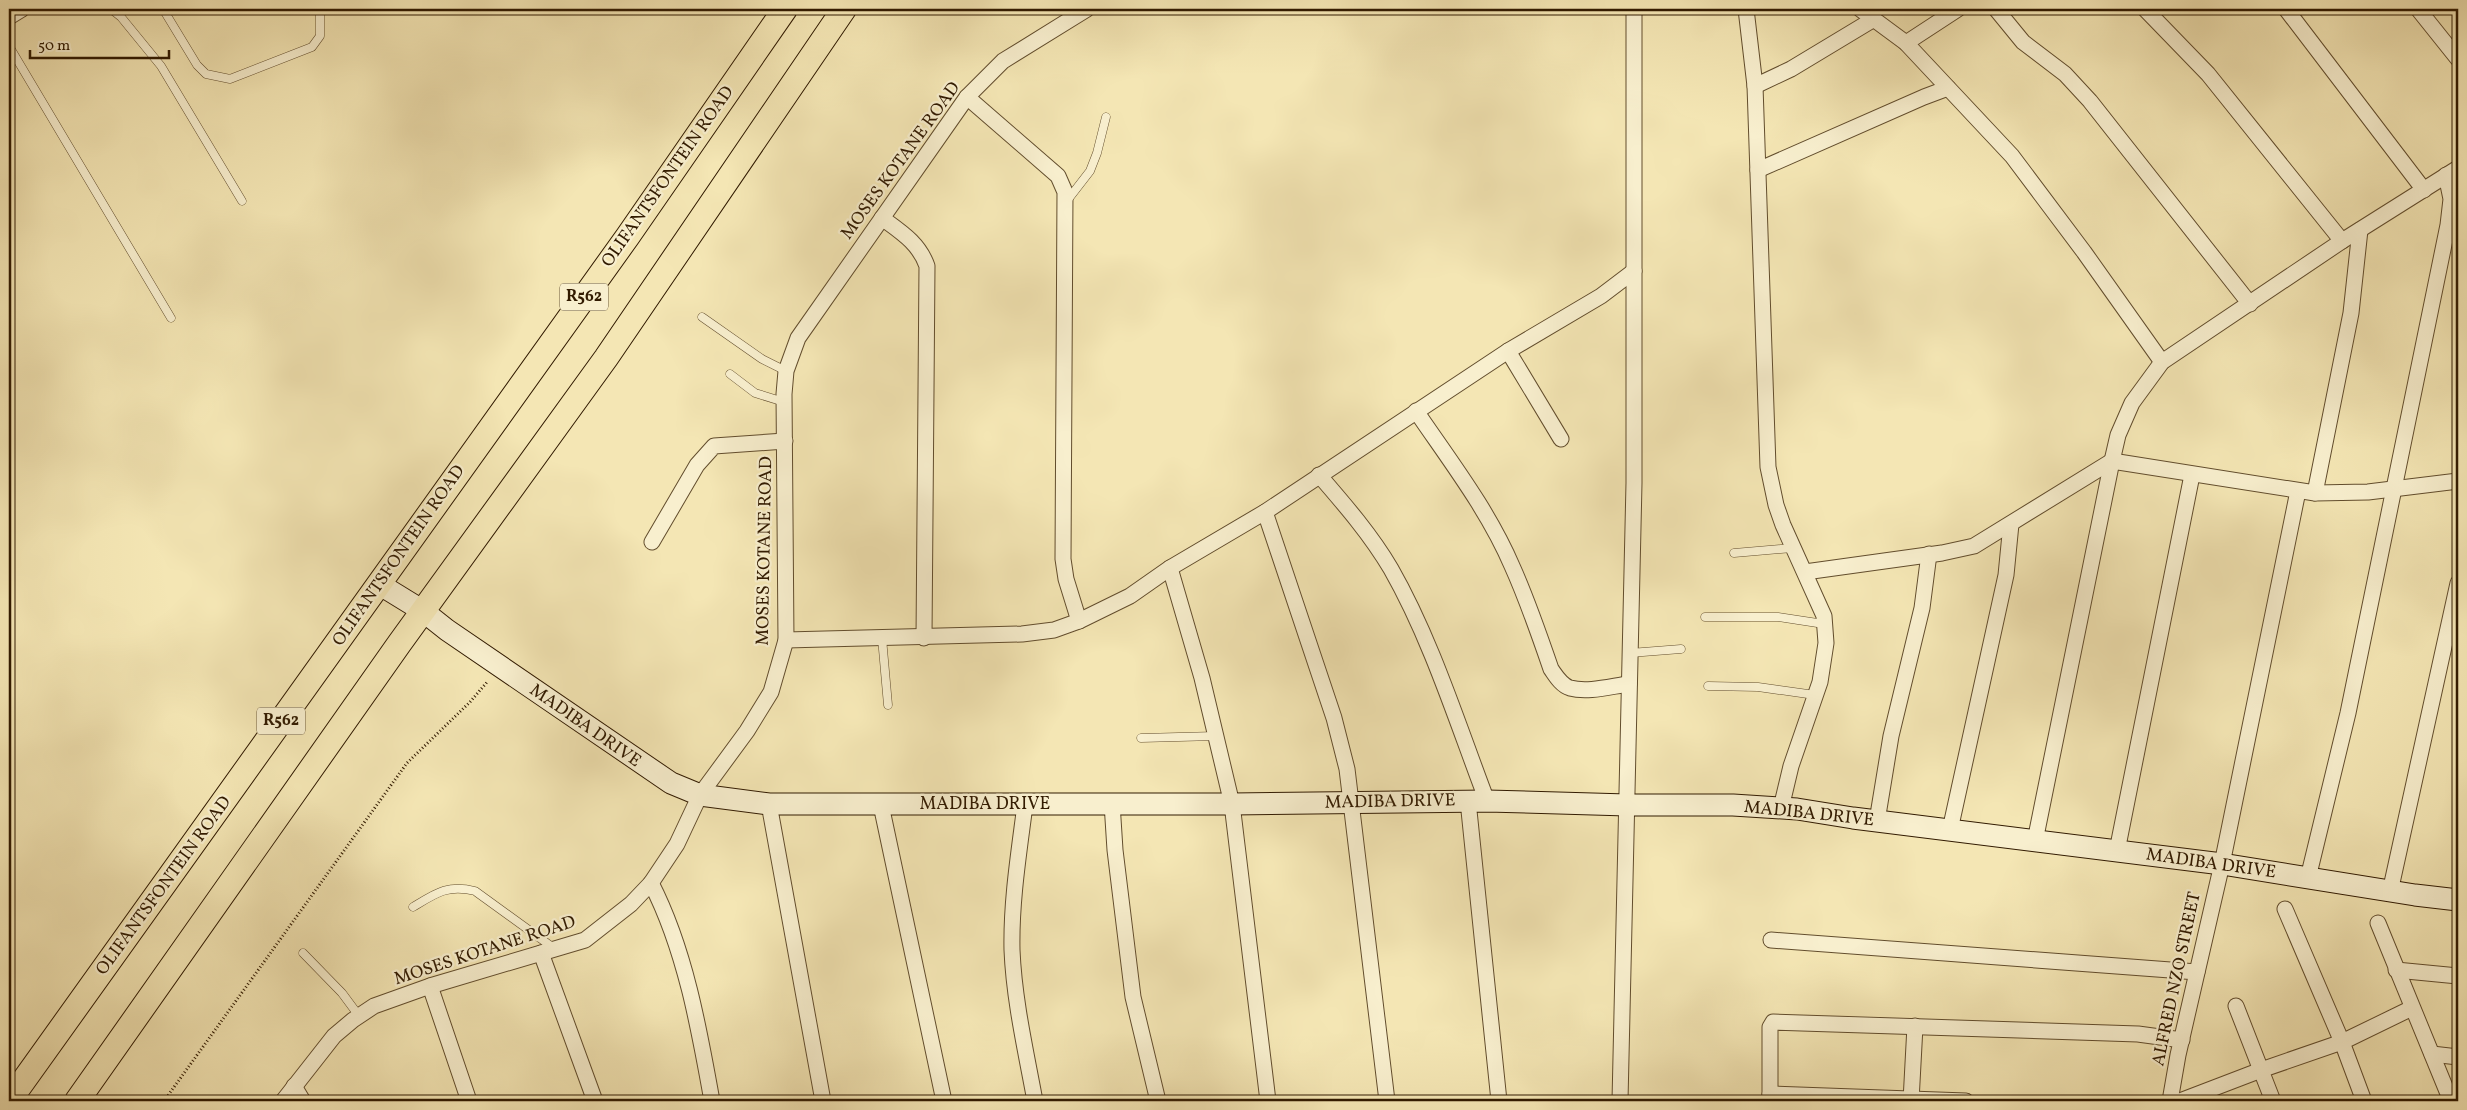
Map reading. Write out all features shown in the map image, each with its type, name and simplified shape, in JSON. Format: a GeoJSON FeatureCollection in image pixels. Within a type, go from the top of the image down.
{"type":"FeatureCollection","features":[{"type":"Feature","properties":{"kind":"main road","name":"OLIFANTSFONTEIN ROAD"},"geometry":{"type":"LineString","coordinates":[[9,1101],[639,219],[785,9]]}},
{"type":"Feature","properties":{"kind":"main road","name":"R562"},"geometry":{"type":"LineString","coordinates":[[77,1101],[423,611],[606,358],[844,9]]}},
{"type":"Feature","properties":{"kind":"street"},"geometry":{"type":"LineString","coordinates":[[9,17],[22,9]]}},
{"type":"Feature","properties":{"kind":"street","name":"MOSES KOTANE ROAD"},"geometry":{"type":"LineString","coordinates":[[283,1101],[334,1036],[374,1006],[430,986],[585,940],[631,904],[651,883],[677,844],[700,795],[747,731],[771,692],[786,640],[784,402],[786,371],[798,338],[967,97],[1009,56],[1087,9]]}},
{"type":"Feature","properties":{"kind":"street"},"geometry":{"type":"LineString","coordinates":[[1620,1101],[1634,483],[1634,9]]}},
{"type":"Feature","properties":{"kind":"street"},"geometry":{"type":"LineString","coordinates":[[1746,9],[1755,86],[1768,467],[1776,505],[1792,548],[1815,592],[1824,616],[1826,643],[1816,695],[1791,766],[1781,808]]}},
{"type":"Feature","properties":{"kind":"street"},"geometry":{"type":"LineString","coordinates":[[1860,9],[1906,43],[2012,156],[2084,252],[2162,362]]}},
{"type":"Feature","properties":{"kind":"street"},"geometry":{"type":"LineString","coordinates":[[1906,43],[1958,9]]}},
{"type":"Feature","properties":{"kind":"street"},"geometry":{"type":"LineString","coordinates":[[1996,9],[2023,42],[2065,74],[2090,101],[2250,304]]}},
{"type":"Feature","properties":{"kind":"street"},"geometry":{"type":"LineString","coordinates":[[2145,9],[2208,74],[2342,241]]}},
{"type":"Feature","properties":{"kind":"street"},"geometry":{"type":"LineString","coordinates":[[2286,9],[2424,190]]}},
{"type":"Feature","properties":{"kind":"street"},"geometry":{"type":"LineString","coordinates":[[2418,9],[2458,59]]}},
{"type":"Feature","properties":{"kind":"street"},"geometry":{"type":"LineString","coordinates":[[1755,86],[1790,69],[1874,19]]}},
{"type":"Feature","properties":{"kind":"street"},"geometry":{"type":"LineString","coordinates":[[1758,170],[1948,88]]}},
{"type":"Feature","properties":{"kind":"street"},"geometry":{"type":"LineString","coordinates":[[967,97],[1058,176],[1065,192],[1063,559],[1066,580],[1079,622]]}},
{"type":"Feature","properties":{"kind":"street"},"geometry":{"type":"LineString","coordinates":[[2035,841],[2112,461],[2118,435],[2132,403],[2162,362],[2342,241],[2452,172]]}},
{"type":"Feature","properties":{"kind":"street"},"geometry":{"type":"LineString","coordinates":[[2308,878],[2348,714],[2395,488],[2448,225],[2452,172]]}},
{"type":"Feature","properties":{"kind":"street"},"geometry":{"type":"LineString","coordinates":[[882,218],[912,240],[923,252],[927,266],[924,638]]}},
{"type":"Feature","properties":{"kind":"street"},"geometry":{"type":"LineString","coordinates":[[2315,493],[2351,313],[2360,230]]}},
{"type":"Feature","properties":{"kind":"street"},"geometry":{"type":"LineString","coordinates":[[786,640],[924,638],[1022,634],[1054,630],[1079,622],[1130,596],[1170,568],[1265,512],[1508,351],[1601,296],[1634,271]]}},
{"type":"Feature","properties":{"kind":"street"},"geometry":{"type":"LineString","coordinates":[[1508,351],[1561,439]]}},
{"type":"Feature","properties":{"kind":"street"},"geometry":{"type":"LineString","coordinates":[[1416,411],[1464,480],[1497,535],[1512,565],[1551,669],[1561,683],[1570,688],[1584,689],[1629,684]]}},
{"type":"Feature","properties":{"kind":"street"},"geometry":{"type":"LineString","coordinates":[[652,542],[697,465],[714,446],[785,441]]}},
{"type":"Feature","properties":{"kind":"street"},"geometry":{"type":"LineString","coordinates":[[1805,572],[1958,551],[1974,546],[2112,461],[2315,493],[2368,492],[2458,481]]}},
{"type":"Feature","properties":{"kind":"street"},"geometry":{"type":"LineString","coordinates":[[2117,851],[2192,474]]}},
{"type":"Feature","properties":{"kind":"street"},"geometry":{"type":"LineString","coordinates":[[1319,475],[1355,518],[1391,570],[1422,635],[1477,801],[1499,1101]]}},
{"type":"Feature","properties":{"kind":"street","name":"ALFRED NZO STREET"},"geometry":{"type":"LineString","coordinates":[[2170,1101],[2222,864],[2298,491]]}},
{"type":"Feature","properties":{"kind":"street"},"geometry":{"type":"LineString","coordinates":[[1265,512],[1334,718],[1347,768],[1387,1101]]}},
{"type":"Feature","properties":{"kind":"street"},"geometry":{"type":"LineString","coordinates":[[1950,830],[2006,575],[2011,524]]}},
{"type":"Feature","properties":{"kind":"street"},"geometry":{"type":"LineString","coordinates":[[1877,821],[1891,736],[1922,608],[1929,554]]}},
{"type":"Feature","properties":{"kind":"street"},"geometry":{"type":"LineString","coordinates":[[1170,568],[1202,678],[1232,804],[1268,1101]]}},
{"type":"Feature","properties":{"kind":"street"},"geometry":{"type":"LineString","coordinates":[[2390,892],[2458,583]]}},
{"type":"Feature","properties":{"kind":"street","name":"MADIBA DRIVE"},"geometry":{"type":"LineString","coordinates":[[379,584],[423,611],[654,774],[700,795],[768,804],[1025,805],[1477,801],[1627,805],[1733,805],[1781,808],[2222,864],[2390,892],[2458,900]]}},
{"type":"Feature","properties":{"kind":"street"},"geometry":{"type":"LineString","coordinates":[[1112,803],[1115,850],[1133,997],[1158,1101]]}},
{"type":"Feature","properties":{"kind":"street"},"geometry":{"type":"LineString","coordinates":[[768,804],[823,1101]]}},
{"type":"Feature","properties":{"kind":"street"},"geometry":{"type":"LineString","coordinates":[[881,805],[944,1101]]}},
{"type":"Feature","properties":{"kind":"street"},"geometry":{"type":"LineString","coordinates":[[1025,805],[1015,886],[1012,950],[1022,1027],[1035,1101]]}},
{"type":"Feature","properties":{"kind":"street"},"geometry":{"type":"LineString","coordinates":[[651,883],[667,914],[680,952],[712,1101]]}},
{"type":"Feature","properties":{"kind":"street"},"geometry":{"type":"LineString","coordinates":[[2285,909],[2342,1042],[2364,1101]]}},
{"type":"Feature","properties":{"kind":"street"},"geometry":{"type":"LineString","coordinates":[[2378,923],[2451,1101]]}},
{"type":"Feature","properties":{"kind":"street"},"geometry":{"type":"LineString","coordinates":[[1771,940],[2197,972]]}},
{"type":"Feature","properties":{"kind":"street"},"geometry":{"type":"LineString","coordinates":[[548,951],[595,1101]]}},
{"type":"Feature","properties":{"kind":"street"},"geometry":{"type":"LineString","coordinates":[[2396,970],[2458,976]]}},
{"type":"Feature","properties":{"kind":"street"},"geometry":{"type":"LineString","coordinates":[[430,986],[469,1101]]}},
{"type":"Feature","properties":{"kind":"street"},"geometry":{"type":"LineString","coordinates":[[2236,1006],[2273,1101]]}},
{"type":"Feature","properties":{"kind":"street"},"geometry":{"type":"LineString","coordinates":[[2189,1100],[2261,1070],[2342,1042],[2412,1008]]}},
{"type":"Feature","properties":{"kind":"street"},"geometry":{"type":"LineString","coordinates":[[1966,1101],[1770,1098],[1770,1027],[1773,1022],[1915,1026],[2138,1034],[2182,1040]]}},
{"type":"Feature","properties":{"kind":"street"},"geometry":{"type":"LineString","coordinates":[[1911,1100],[1915,1026]]}},
{"type":"Feature","properties":{"kind":"street"},"geometry":{"type":"LineString","coordinates":[[2432,1054],[2458,1057]]}},
{"type":"Feature","properties":{"kind":"street"},"geometry":{"type":"LineString","coordinates":[[294,1086],[303,1101]]}},
{"type":"Feature","properties":{"kind":"lane"},"geometry":{"type":"LineString","coordinates":[[111,9],[121,16],[161,66],[242,201]]}},
{"type":"Feature","properties":{"kind":"lane"},"geometry":{"type":"LineString","coordinates":[[163,9],[197,65],[206,74],[230,80],[312,47],[320,36],[320,9]]}},
{"type":"Feature","properties":{"kind":"lane"},"geometry":{"type":"LineString","coordinates":[[9,46],[171,318]]}},
{"type":"Feature","properties":{"kind":"lane"},"geometry":{"type":"LineString","coordinates":[[1066,202],[1090,171],[1097,153],[1106,117]]}},
{"type":"Feature","properties":{"kind":"lane"},"geometry":{"type":"LineString","coordinates":[[702,317],[762,359],[786,371]]}},
{"type":"Feature","properties":{"kind":"lane"},"geometry":{"type":"LineString","coordinates":[[730,374],[755,393],[784,402]]}},
{"type":"Feature","properties":{"kind":"lane"},"geometry":{"type":"LineString","coordinates":[[1734,553],[1792,548]]}},
{"type":"Feature","properties":{"kind":"lane"},"geometry":{"type":"LineString","coordinates":[[1705,617],[1778,617],[1824,624]]}},
{"type":"Feature","properties":{"kind":"lane"},"geometry":{"type":"LineString","coordinates":[[882,638],[888,705]]}},
{"type":"Feature","properties":{"kind":"lane"},"geometry":{"type":"LineString","coordinates":[[1630,653],[1681,649]]}},
{"type":"Feature","properties":{"kind":"lane"},"geometry":{"type":"LineString","coordinates":[[1708,686],[1758,687],[1816,695]]}},
{"type":"Feature","properties":{"kind":"lane"},"geometry":{"type":"LineString","coordinates":[[1141,738],[1216,736]]}},
{"type":"Feature","properties":{"kind":"lane"},"geometry":{"type":"LineString","coordinates":[[413,907],[439,891],[460,887],[475,891],[548,951]]}},
{"type":"Feature","properties":{"kind":"lane"},"geometry":{"type":"LineString","coordinates":[[303,953],[342,993],[359,1016]]}},
{"type":"Feature","properties":{"kind":"path"},"geometry":{"type":"LineString","coordinates":[[164,1101],[408,763],[470,702],[500,667]]}}]}
